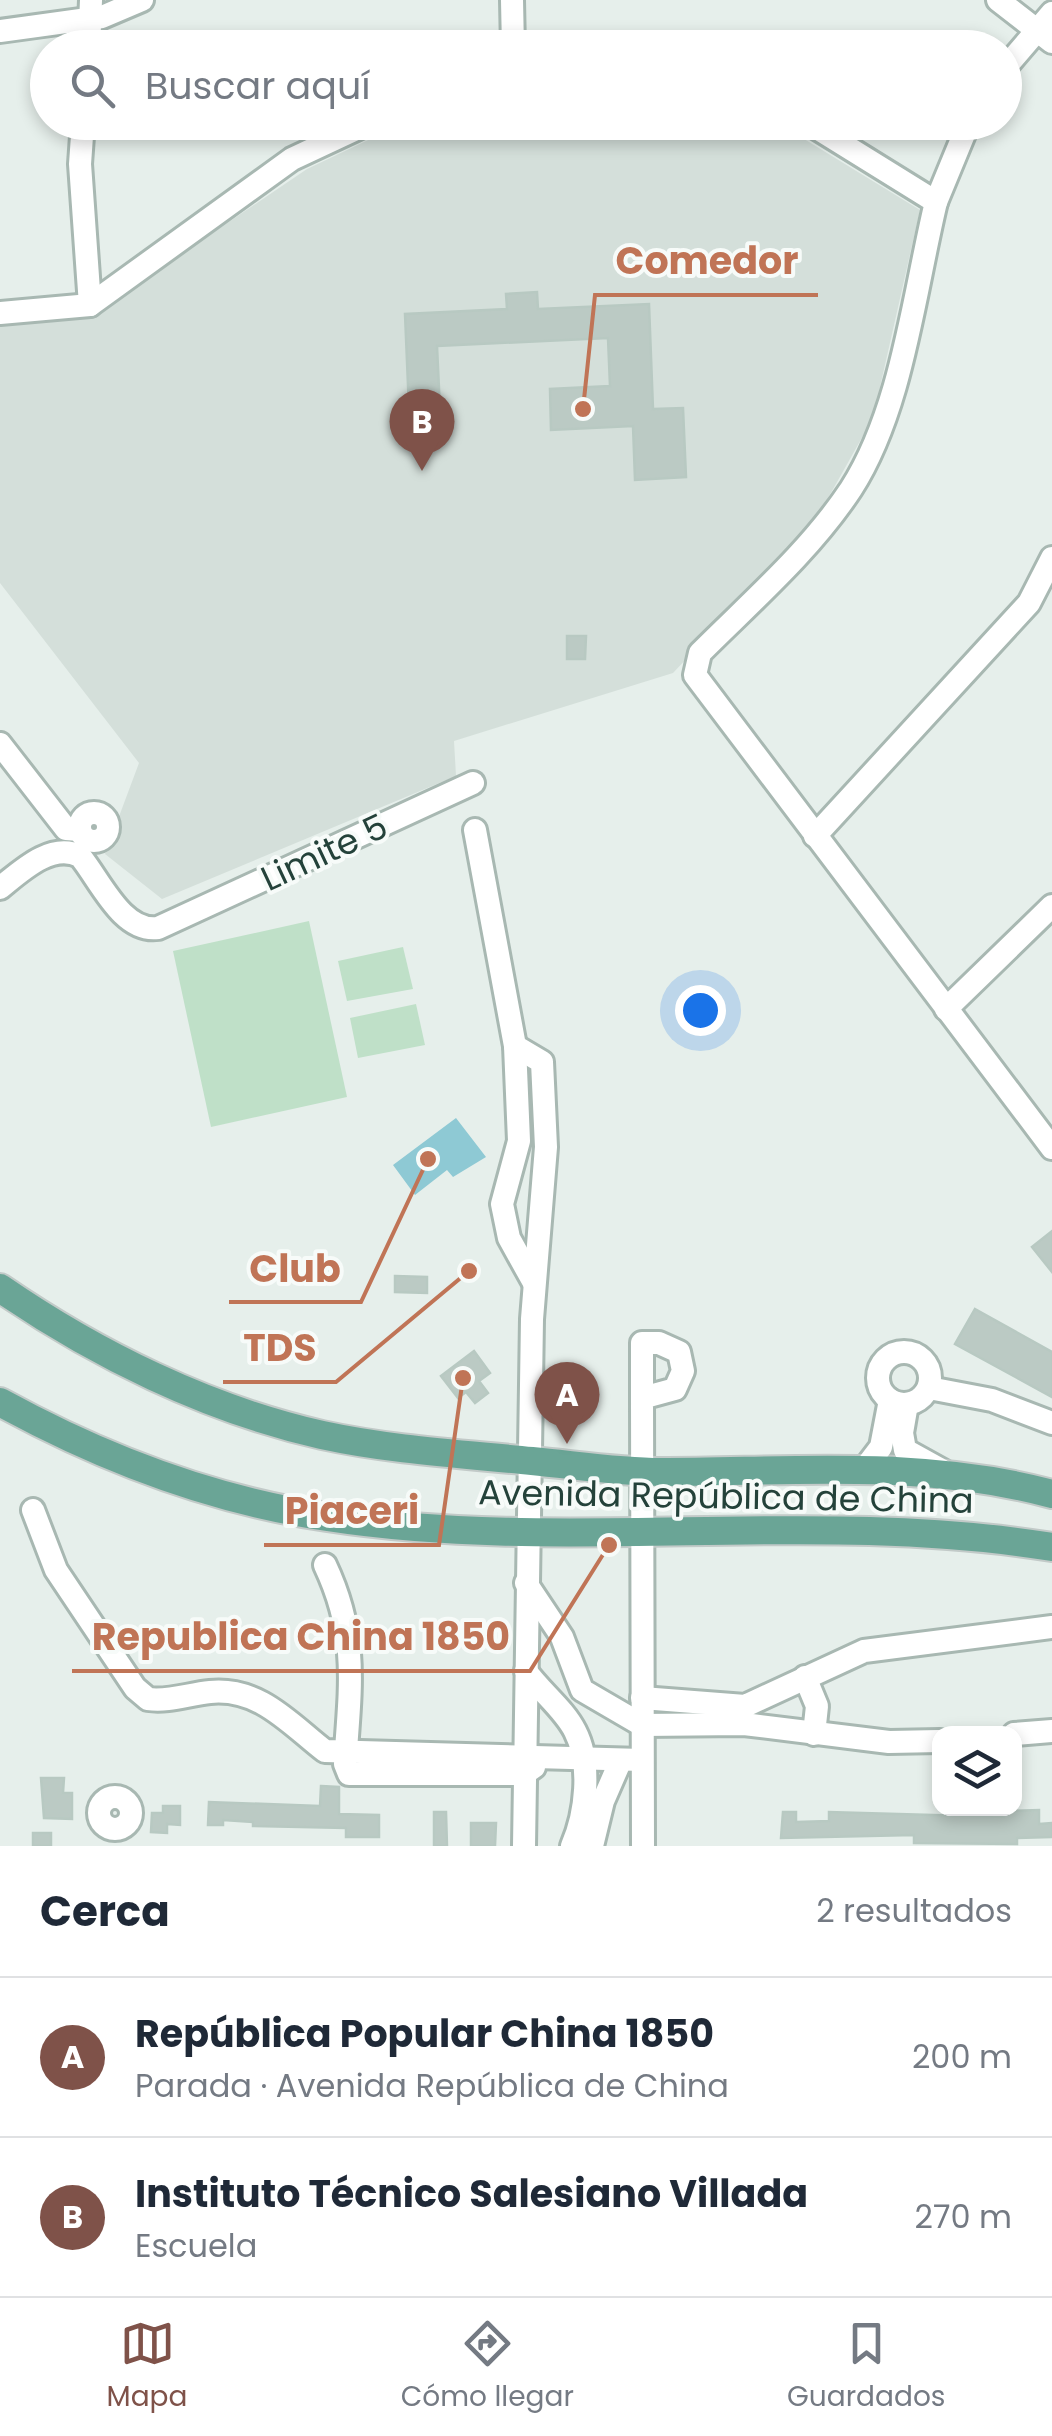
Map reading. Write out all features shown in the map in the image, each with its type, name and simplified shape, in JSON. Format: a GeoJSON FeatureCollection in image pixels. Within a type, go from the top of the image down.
{"type":"FeatureCollection","features":[{"type":"Feature","properties":{"kind":"main road","name":"Avenida República de China"},"geometry":{"type":"LineString","coordinates":[[0,1288],[90,1344],[233,1408],[336,1438],[641,1472],[865,1468],[951,1475],[1052,1494]]}},
{"type":"Feature","properties":{"kind":"main road","name":"Avenida República de China"},"geometry":{"type":"LineString","coordinates":[[0,1402],[128,1463],[240,1499],[372,1522],[525,1531],[912,1532],[1052,1547]]}},
{"type":"Feature","properties":{"kind":"street"},"geometry":{"type":"LineString","coordinates":[[0,31],[142,0]]}},
{"type":"Feature","properties":{"kind":"street"},"geometry":{"type":"LineString","coordinates":[[512,0],[512,30]]}},
{"type":"Feature","properties":{"kind":"street"},"geometry":{"type":"LineString","coordinates":[[998,0],[1047,28],[1022,51]]}},
{"type":"Feature","properties":{"kind":"street"},"geometry":{"type":"LineString","coordinates":[[82,140],[90,305]]}},
{"type":"Feature","properties":{"kind":"street"},"geometry":{"type":"LineString","coordinates":[[0,313],[90,305],[292,159],[333,140]]}},
{"type":"Feature","properties":{"kind":"street"},"geometry":{"type":"LineString","coordinates":[[836,140],[936,202]]}},
{"type":"Feature","properties":{"kind":"street"},"geometry":{"type":"LineString","coordinates":[[962,140],[936,202],[889,403],[868,457],[851,488],[809,544],[695,660],[698,682],[1052,1148]]}},
{"type":"Feature","properties":{"kind":"street"},"geometry":{"type":"LineString","coordinates":[[815,836],[1029,603],[1052,558]]}},
{"type":"Feature","properties":{"kind":"street"},"geometry":{"type":"LineString","coordinates":[[0,744],[66,829],[80,830]]}},
{"type":"Feature","properties":{"kind":"street","name":"Limite 5"},"geometry":{"type":"LineString","coordinates":[[0,888],[36,862],[58,851],[71,852],[85,862],[124,916],[147,930],[174,922],[473,783]]}},
{"type":"Feature","properties":{"kind":"street"},"geometry":{"type":"LineString","coordinates":[[475,830],[515,1046],[519,1141],[502,1204],[509,1238],[534,1282]]}},
{"type":"Feature","properties":{"kind":"street"},"geometry":{"type":"LineString","coordinates":[[946,1009],[1052,906]]}},
{"type":"Feature","properties":{"kind":"street"},"geometry":{"type":"LineString","coordinates":[[515,1046],[538,1058],[544,1071],[546,1146],[534,1282],[525,1531],[530,1767],[524,1846]]}},
{"type":"Feature","properties":{"kind":"street"},"geometry":{"type":"LineString","coordinates":[[929,1388],[930,1372],[921,1357],[896,1352],[882,1362],[877,1379],[898,1402],[906,1450],[951,1475]]}},
{"type":"Feature","properties":{"kind":"street"},"geometry":{"type":"LineString","coordinates":[[865,1468],[880,1447],[898,1402],[929,1388],[992,1400],[1052,1422]]}},
{"type":"Feature","properties":{"kind":"street"},"geometry":{"type":"LineString","coordinates":[[592,1846],[603,1801],[631,1761],[642,1724],[642,1398]]}},
{"type":"Feature","properties":{"kind":"street"},"geometry":{"type":"LineString","coordinates":[[33,1510],[56,1570],[143,1696],[160,1700],[216,1691],[247,1698],[288,1716],[325,1751],[347,1762],[530,1767],[583,1760],[631,1761]]}},
{"type":"Feature","properties":{"kind":"street"},"geometry":{"type":"LineString","coordinates":[[325,1565],[349,1632],[352,1675],[347,1762]]}},
{"type":"Feature","properties":{"kind":"street"},"geometry":{"type":"LineString","coordinates":[[526,1584],[562,1636],[582,1690],[642,1724],[744,1724],[889,1742],[932,1741]]}},
{"type":"Feature","properties":{"kind":"street"},"geometry":{"type":"LineString","coordinates":[[642,1698],[745,1706],[864,1651],[1052,1628]]}},
{"type":"Feature","properties":{"kind":"street"},"geometry":{"type":"LineString","coordinates":[[526,1670],[574,1729],[583,1760],[584,1807],[572,1846]]}},
{"type":"Feature","properties":{"kind":"street"},"geometry":{"type":"LineString","coordinates":[[806,1677],[817,1706],[814,1734]]}},
{"type":"Feature","properties":{"kind":"street"},"geometry":{"type":"LineString","coordinates":[[1022,1734],[1052,1732]]}},
{"type":"Feature","properties":{"kind":"street"},"geometry":{"type":"LineString","coordinates":[[631,1761],[644,1788],[643,1846]]}},
{"type":"Feature","properties":{"kind":"shaded area"},"geometry":{"type":"Polygon","coordinates":[[[368,140],[806,140],[920,210],[873,418],[814,523],[673,673],[454,741],[456,776],[162,899],[105,854],[139,763],[0,583],[0,322],[93,314],[307,169],[368,140]]]}},
{"type":"Feature","properties":{"kind":"green space"},"geometry":{"type":"Polygon","coordinates":[[[309,921],[347,1097],[211,1127],[173,951],[309,921]]]}},
{"type":"Feature","properties":{"kind":"green space"},"geometry":{"type":"Polygon","coordinates":[[[403,947],[413,989],[347,1001],[338,961],[403,947]]]}},
{"type":"Feature","properties":{"kind":"green space"},"geometry":{"type":"Polygon","coordinates":[[[416,1004],[425,1045],[358,1058],[350,1018],[416,1004]]]}},
{"type":"Feature","properties":{"kind":"water"},"geometry":{"type":"Polygon","coordinates":[[[456,1118],[486,1157],[453,1177],[447,1170],[415,1195],[393,1165],[456,1118]]]}},
{"type":"Feature","properties":{"kind":"building"},"geometry":{"type":"Polygon","coordinates":[[[537,292],[538,309],[649,304],[653,409],[683,408],[686,477],[635,480],[633,426],[551,430],[550,389],[610,386],[608,338],[437,346],[441,431],[410,433],[405,314],[507,309],[506,294],[537,292]]]}},
{"type":"Feature","properties":{"kind":"building"},"geometry":{"type":"Polygon","coordinates":[[[567,636],[586,636],[585,659],[567,659],[567,636]]]}},
{"type":"Feature","properties":{"kind":"building"},"geometry":{"type":"Polygon","coordinates":[[[1052,1231],[1052,1272],[1032,1247],[1052,1231]]]}},
{"type":"Feature","properties":{"kind":"building"},"geometry":{"type":"Polygon","coordinates":[[[395,1276],[427,1277],[427,1293],[395,1292],[395,1276]]]}},
{"type":"Feature","properties":{"kind":"building"},"geometry":{"type":"Polygon","coordinates":[[[975,1309],[1052,1352],[1052,1397],[955,1344],[975,1309]]]}},
{"type":"Feature","properties":{"kind":"building"},"geometry":{"type":"Polygon","coordinates":[[[474,1351],[490,1373],[479,1381],[488,1393],[475,1403],[466,1392],[458,1398],[441,1376],[474,1351]]]}},
{"type":"Feature","properties":{"kind":"building"},"geometry":{"type":"Polygon","coordinates":[[[41,1778],[64,1778],[63,1793],[72,1793],[72,1819],[44,1818],[41,1778]]]}},
{"type":"Feature","properties":{"kind":"building"},"geometry":{"type":"Polygon","coordinates":[[[321,1786],[339,1787],[339,1814],[379,1815],[379,1837],[346,1837],[346,1828],[253,1826],[253,1822],[223,1820],[223,1825],[208,1825],[209,1802],[320,1806],[321,1786]]]}},
{"type":"Feature","properties":{"kind":"building"},"geometry":{"type":"Polygon","coordinates":[[[163,1806],[180,1806],[180,1825],[167,1824],[167,1833],[151,1832],[152,1813],[163,1813],[163,1806]]]}},
{"type":"Feature","properties":{"kind":"building"},"geometry":{"type":"Polygon","coordinates":[[[1022,1810],[1039,1810],[1039,1824],[1052,1823],[1052,1837],[1017,1838],[1017,1844],[914,1843],[914,1835],[781,1838],[783,1812],[796,1812],[796,1822],[829,1821],[829,1812],[1004,1817],[1022,1816],[1022,1810]]]}},
{"type":"Feature","properties":{"kind":"building"},"geometry":{"type":"Polygon","coordinates":[[[434,1812],[446,1812],[447,1846],[434,1846],[434,1812]]]}},
{"type":"Feature","properties":{"kind":"building"},"geometry":{"type":"Polygon","coordinates":[[[471,1823],[496,1823],[495,1846],[471,1846],[471,1823]]]}},
{"type":"Feature","properties":{"kind":"building"},"geometry":{"type":"Polygon","coordinates":[[[33,1833],[51,1833],[51,1846],[33,1846],[33,1833]]]}},
{"type":"Feature","properties":{"kind":"place","name":"Comedor"},"geometry":{"type":"Point","coordinates":[583,409]}},
{"type":"Feature","properties":{"kind":"place","name":"Instituto Técnico Salesiano Villada"},"geometry":{"type":"Point","coordinates":[422,471]}},
{"type":"Feature","properties":{"kind":"place","name":"Club"},"geometry":{"type":"Point","coordinates":[428,1159]}},
{"type":"Feature","properties":{"kind":"place","name":"TDS"},"geometry":{"type":"Point","coordinates":[469,1271]}},
{"type":"Feature","properties":{"kind":"place","name":"Piaceri"},"geometry":{"type":"Point","coordinates":[463,1378]}},
{"type":"Feature","properties":{"kind":"place","name":"República Popular China 1850"},"geometry":{"type":"Point","coordinates":[567,1444]}},
{"type":"Feature","properties":{"kind":"place","name":"Republica China 1850"},"geometry":{"type":"Point","coordinates":[609,1545]}}]}
